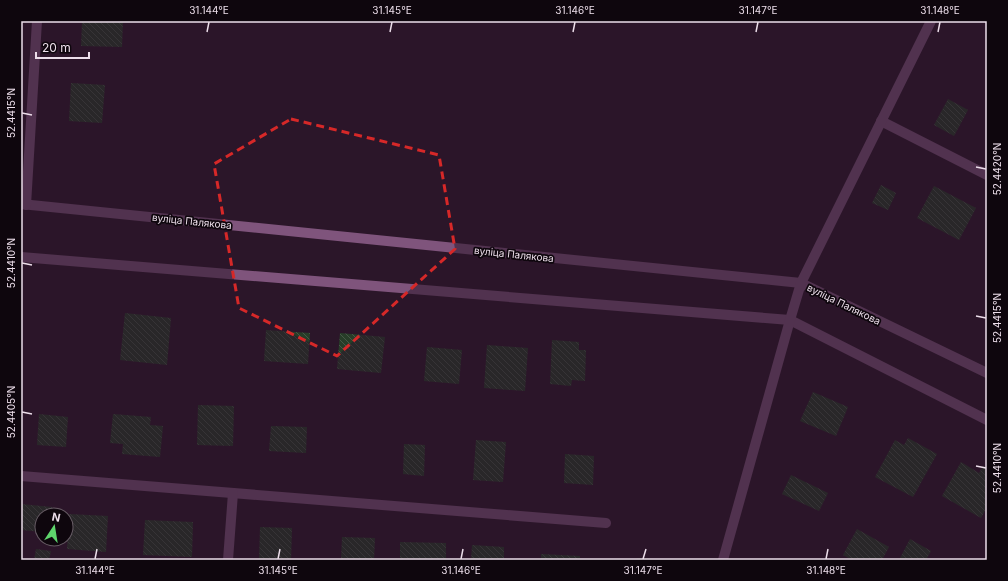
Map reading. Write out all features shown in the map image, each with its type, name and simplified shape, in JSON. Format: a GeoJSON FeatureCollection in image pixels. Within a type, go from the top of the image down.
{"type":"FeatureCollection","features":[{"type":"Feature","properties":{"kind":"street"},"geometry":{"type":"LineString","coordinates":[[23,204],[38,21]]}},
{"type":"Feature","properties":{"kind":"street"},"geometry":{"type":"LineString","coordinates":[[723,560],[801,283],[931,21]]}},
{"type":"Feature","properties":{"kind":"street"},"geometry":{"type":"LineString","coordinates":[[882,121],[987,175]]}},
{"type":"Feature","properties":{"kind":"street","name":"вуліца Палякова"},"geometry":{"type":"LineString","coordinates":[[23,204],[801,283],[987,373]]}},
{"type":"Feature","properties":{"kind":"street"},"geometry":{"type":"LineString","coordinates":[[21,257],[790,320],[987,420]]}},
{"type":"Feature","properties":{"kind":"street"},"geometry":{"type":"LineString","coordinates":[[21,476],[606,523]]}},
{"type":"Feature","properties":{"kind":"street"},"geometry":{"type":"LineString","coordinates":[[228,560],[233,493]]}},
{"type":"Feature","properties":{"kind":"highlighted area"},"geometry":{"type":"Polygon","coordinates":[[[291,119],[439,155],[455,249],[337,356],[239,308],[214,164],[291,119]]]}},
{"type":"Feature","properties":{"kind":"building"},"geometry":{"type":"Polygon","coordinates":[[[123,21],[122,47],[81,46],[82,22],[123,21]]]}},
{"type":"Feature","properties":{"kind":"building"},"geometry":{"type":"Polygon","coordinates":[[[71,83],[105,85],[102,123],[69,121],[71,83]]]}},
{"type":"Feature","properties":{"kind":"building"},"geometry":{"type":"Polygon","coordinates":[[[948,99],[968,110],[954,136],[934,125],[948,99]]]}},
{"type":"Feature","properties":{"kind":"building"},"geometry":{"type":"Polygon","coordinates":[[[881,185],[896,193],[888,210],[872,203],[881,185]]]}},
{"type":"Feature","properties":{"kind":"building"},"geometry":{"type":"Polygon","coordinates":[[[934,186],[976,208],[959,240],[917,218],[934,186]]]}},
{"type":"Feature","properties":{"kind":"building"},"geometry":{"type":"Polygon","coordinates":[[[125,313],[171,318],[167,365],[120,360],[125,313]]]}},
{"type":"Feature","properties":{"kind":"building"},"geometry":{"type":"Polygon","coordinates":[[[266,330],[310,333],[308,364],[264,361],[266,330]]]}},
{"type":"Feature","properties":{"kind":"building"},"geometry":{"type":"Polygon","coordinates":[[[340,333],[385,337],[381,373],[337,369],[340,333]]]}},
{"type":"Feature","properties":{"kind":"building"},"geometry":{"type":"Polygon","coordinates":[[[552,340],[579,342],[579,350],[586,350],[585,381],[572,380],[571,386],[550,384],[552,340]]]}},
{"type":"Feature","properties":{"kind":"building"},"geometry":{"type":"Polygon","coordinates":[[[487,345],[528,348],[525,391],[484,388],[487,345]]]}},
{"type":"Feature","properties":{"kind":"building"},"geometry":{"type":"Polygon","coordinates":[[[427,347],[462,350],[459,384],[424,381],[427,347]]]}},
{"type":"Feature","properties":{"kind":"building"},"geometry":{"type":"Polygon","coordinates":[[[813,392],[848,407],[836,436],[800,421],[813,392]]]}},
{"type":"Feature","properties":{"kind":"building"},"geometry":{"type":"Polygon","coordinates":[[[198,405],[234,406],[233,446],[197,445],[198,405]]]}},
{"type":"Feature","properties":{"kind":"building"},"geometry":{"type":"Polygon","coordinates":[[[39,414],[68,417],[66,447],[37,445],[39,414]]]}},
{"type":"Feature","properties":{"kind":"building"},"geometry":{"type":"Polygon","coordinates":[[[113,414],[151,417],[150,425],[163,426],[160,457],[122,454],[123,444],[110,443],[113,414]]]}},
{"type":"Feature","properties":{"kind":"building"},"geometry":{"type":"Polygon","coordinates":[[[271,426],[307,427],[306,453],[269,451],[271,426]]]}},
{"type":"Feature","properties":{"kind":"building"},"geometry":{"type":"Polygon","coordinates":[[[908,438],[937,454],[913,497],[875,477],[895,440],[904,445],[908,438]]]}},
{"type":"Feature","properties":{"kind":"building"},"geometry":{"type":"Polygon","coordinates":[[[476,440],[506,442],[503,482],[473,480],[476,440]]]}},
{"type":"Feature","properties":{"kind":"building"},"geometry":{"type":"Polygon","coordinates":[[[404,444],[425,445],[424,476],[403,474],[404,444]]]}},
{"type":"Feature","properties":{"kind":"building"},"geometry":{"type":"Polygon","coordinates":[[[565,454],[594,456],[593,485],[564,483],[565,454]]]}},
{"type":"Feature","properties":{"kind":"building"},"geometry":{"type":"Polygon","coordinates":[[[961,462],[979,473],[983,466],[987,468],[987,507],[981,518],[942,496],[961,462]]]}},
{"type":"Feature","properties":{"kind":"building"},"geometry":{"type":"Polygon","coordinates":[[[791,475],[828,493],[819,511],[782,494],[791,475]]]}},
{"type":"Feature","properties":{"kind":"building"},"geometry":{"type":"Polygon","coordinates":[[[21,504],[52,507],[34,507],[34,531],[21,530],[21,504]]]}},
{"type":"Feature","properties":{"kind":"building"},"geometry":{"type":"Polygon","coordinates":[[[74,514],[108,516],[106,552],[67,549],[67,547],[74,547],[74,514]]]}},
{"type":"Feature","properties":{"kind":"building"},"geometry":{"type":"Polygon","coordinates":[[[145,520],[193,522],[192,557],[143,555],[145,520]]]}},
{"type":"Feature","properties":{"kind":"building"},"geometry":{"type":"Polygon","coordinates":[[[260,527],[292,528],[291,560],[259,560],[260,527]]]}},
{"type":"Feature","properties":{"kind":"building"},"geometry":{"type":"Polygon","coordinates":[[[857,529],[889,547],[882,560],[852,560],[843,555],[857,529]]]}},
{"type":"Feature","properties":{"kind":"building"},"geometry":{"type":"Polygon","coordinates":[[[342,537],[375,538],[374,560],[341,560],[342,537]]]}},
{"type":"Feature","properties":{"kind":"building"},"geometry":{"type":"Polygon","coordinates":[[[910,539],[931,551],[926,560],[899,560],[910,539]]]}},
{"type":"Feature","properties":{"kind":"building"},"geometry":{"type":"Polygon","coordinates":[[[400,542],[446,543],[446,560],[400,560],[400,542]]]}},
{"type":"Feature","properties":{"kind":"building"},"geometry":{"type":"Polygon","coordinates":[[[472,545],[504,547],[504,560],[471,560],[472,545]]]}},
{"type":"Feature","properties":{"kind":"building"},"geometry":{"type":"Polygon","coordinates":[[[36,549],[51,551],[49,560],[34,560],[36,549]]]}},
{"type":"Feature","properties":{"kind":"building"},"geometry":{"type":"Polygon","coordinates":[[[541,554],[580,556],[580,560],[541,560],[541,554]]]}},
{"type":"Feature","properties":{"kind":"building"},"geometry":{"type":"Polygon","coordinates":[[[637,558],[654,559],[654,560],[637,560],[637,558]]]}}]}
